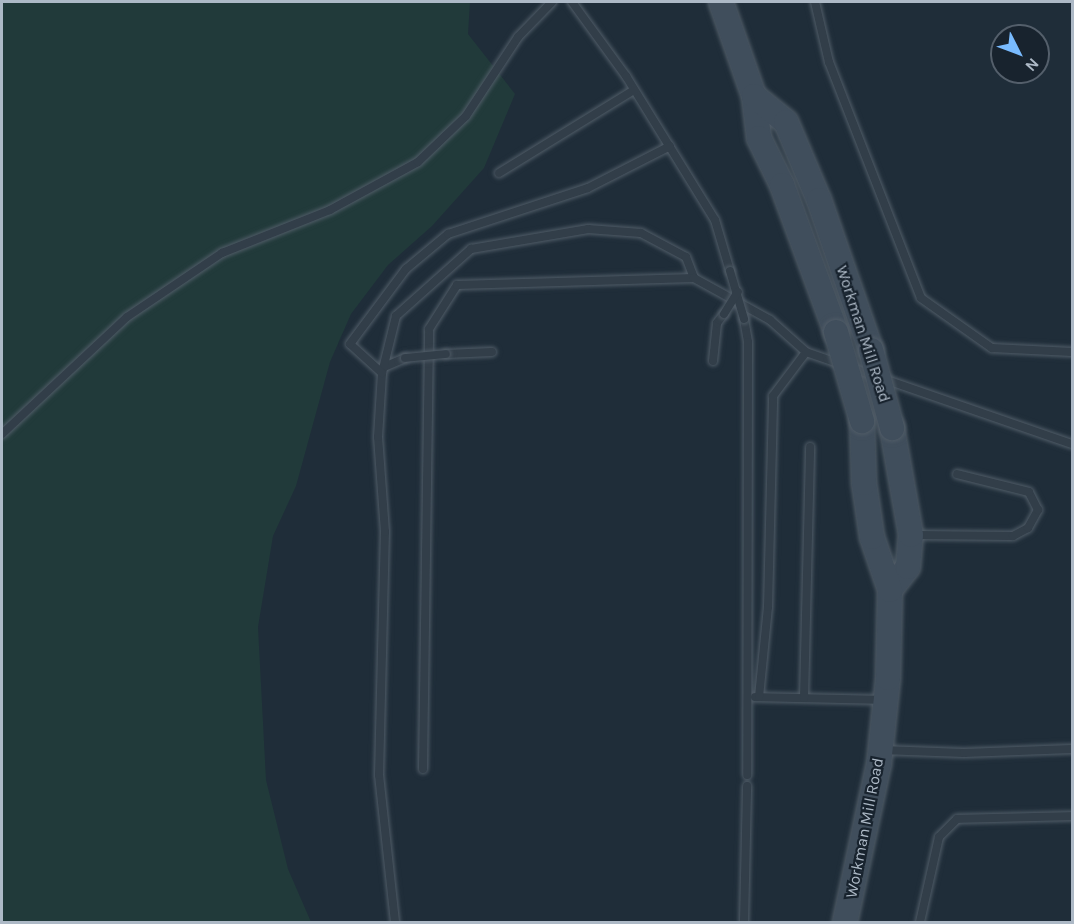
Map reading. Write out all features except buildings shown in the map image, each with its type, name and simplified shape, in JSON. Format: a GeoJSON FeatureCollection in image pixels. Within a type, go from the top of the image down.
{"type":"FeatureCollection","features":[{"type":"Feature","properties":{"kind":"street","name":"Workman Mill Road"},"geometry":{"type":"LineString","coordinates":[[721,2],[754,96],[759,138],[782,185],[836,332],[862,421],[864,483],[873,537],[890,590],[886,700],[881,750],[845,922]]}},
{"type":"Feature","properties":{"kind":"street","name":"Workman Mill Road"},"geometry":{"type":"LineString","coordinates":[[754,96],[786,122],[819,200],[871,350],[892,428],[911,536],[908,567],[890,590]]}},
{"type":"Feature","properties":{"kind":"lane"},"geometry":{"type":"LineString","coordinates":[[2,434],[127,317],[222,253],[330,210],[418,162],[466,116],[518,37],[552,2]]}},
{"type":"Feature","properties":{"kind":"lane"},"geometry":{"type":"LineString","coordinates":[[572,2],[634,90],[715,220],[738,292],[748,342],[747,775]]}},
{"type":"Feature","properties":{"kind":"lane"},"geometry":{"type":"LineString","coordinates":[[815,2],[829,62],[921,298],[992,348],[1072,352]]}},
{"type":"Feature","properties":{"kind":"lane"},"geometry":{"type":"LineString","coordinates":[[499,173],[634,90]]}},
{"type":"Feature","properties":{"kind":"lane"},"geometry":{"type":"LineString","coordinates":[[383,370],[350,344],[406,269],[448,234],[588,188],[670,146]]}},
{"type":"Feature","properties":{"kind":"lane"},"geometry":{"type":"LineString","coordinates":[[395,922],[380,775],[385,532],[378,437],[383,370],[396,316],[471,249],[588,229],[641,233],[686,257],[694,278]]}},
{"type":"Feature","properties":{"kind":"lane"},"geometry":{"type":"LineString","coordinates":[[423,769],[429,329],[457,285],[694,278],[770,320],[806,352],[1072,444]]}},
{"type":"Feature","properties":{"kind":"lane"},"geometry":{"type":"LineString","coordinates":[[713,361],[717,323],[738,292]]}},
{"type":"Feature","properties":{"kind":"lane"},"geometry":{"type":"LineString","coordinates":[[383,370],[405,358],[492,352]]}},
{"type":"Feature","properties":{"kind":"lane"},"geometry":{"type":"LineString","coordinates":[[759,697],[768,607],[773,396],[806,352]]}},
{"type":"Feature","properties":{"kind":"lane"},"geometry":{"type":"LineString","coordinates":[[804,698],[810,447]]}},
{"type":"Feature","properties":{"kind":"lane"},"geometry":{"type":"LineString","coordinates":[[911,536],[1013,536],[1028,528],[1038,510],[1029,492],[957,474]]}},
{"type":"Feature","properties":{"kind":"lane"},"geometry":{"type":"LineString","coordinates":[[748,697],[886,700]]}},
{"type":"Feature","properties":{"kind":"lane"},"geometry":{"type":"LineString","coordinates":[[881,750],[964,753],[1072,749]]}},
{"type":"Feature","properties":{"kind":"lane"},"geometry":{"type":"LineString","coordinates":[[744,922],[747,786]]}},
{"type":"Feature","properties":{"kind":"lane"},"geometry":{"type":"LineString","coordinates":[[920,922],[939,837],[957,819],[1072,816]]}},
{"type":"Feature","properties":{"kind":"green space"},"geometry":{"type":"Polygon","coordinates":[[[2,2],[470,2],[468,34],[515,94],[484,168],[432,226],[388,265],[351,314],[330,362],[296,486],[273,536],[258,627],[266,780],[288,869],[311,922],[2,922],[2,2]]]}}]}
